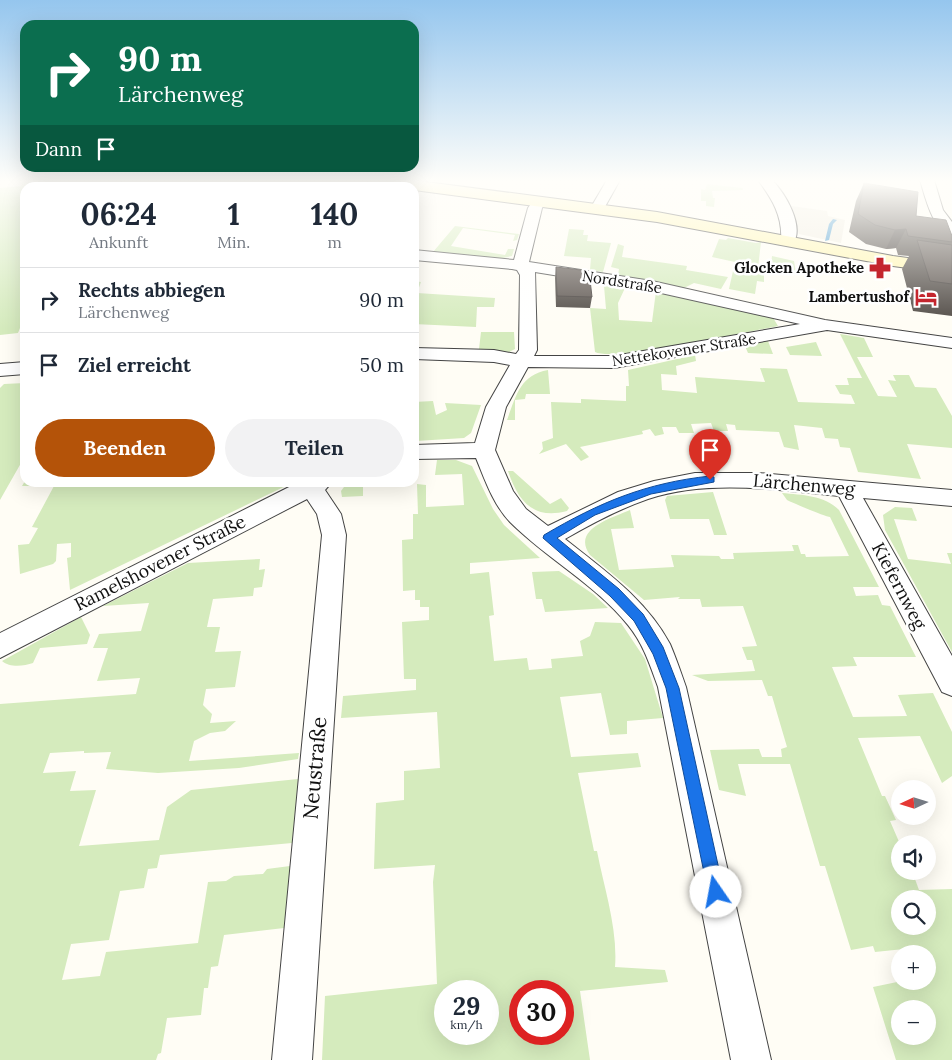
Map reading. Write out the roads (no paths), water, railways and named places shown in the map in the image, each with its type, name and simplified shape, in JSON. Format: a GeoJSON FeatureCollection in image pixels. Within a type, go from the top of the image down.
{"type":"FeatureCollection","features":[{"type":"Feature","properties":{"kind":"main road"},"geometry":{"type":"LineString","coordinates":[[725,229],[893,261],[952,269]]}},
{"type":"Feature","properties":{"kind":"street"},"geometry":{"type":"LineString","coordinates":[[529,229],[520,261],[528,275],[528,350],[496,408],[484,450],[503,495],[518,515],[614,593],[638,618],[659,651],[672,688],[751,1060]]}},
{"type":"Feature","properties":{"kind":"street"},"geometry":{"type":"LineString","coordinates":[[788,229],[788,241]]}},
{"type":"Feature","properties":{"kind":"street","name":"Nordstraße"},"geometry":{"type":"LineString","coordinates":[[419,256],[522,266],[652,286],[827,325]]}},
{"type":"Feature","properties":{"kind":"street","name":"Nettekovener Straße"},"geometry":{"type":"LineString","coordinates":[[419,353],[494,356],[522,361],[619,362],[827,325],[952,343]]}},
{"type":"Feature","properties":{"kind":"street"},"geometry":{"type":"LineString","coordinates":[[0,370],[20,368]]}},
{"type":"Feature","properties":{"kind":"street"},"geometry":{"type":"LineString","coordinates":[[419,452],[484,450]]}},
{"type":"Feature","properties":{"kind":"street","name":"Lärchenweg"},"geometry":{"type":"LineString","coordinates":[[548,538],[591,512],[614,502],[648,490],[680,483],[710,480],[756,480],[952,498]]}},
{"type":"Feature","properties":{"kind":"street","name":"Ramelshovener Straße"},"geometry":{"type":"LineString","coordinates":[[0,646],[308,487]]}},
{"type":"Feature","properties":{"kind":"street","name":"Neustraße"},"geometry":{"type":"LineString","coordinates":[[292,1060],[334,535],[332,518],[316,487]]}},
{"type":"Feature","properties":{"kind":"street","name":"Kiefernweg"},"geometry":{"type":"LineString","coordinates":[[846,488],[952,683]]}},
{"type":"Feature","properties":{"kind":"waterway"},"geometry":{"type":"LineString","coordinates":[[827,240],[830,229]]}},
{"type":"Feature","properties":{"kind":"place","name":"Glocken Apotheke"},"geometry":{"type":"Point","coordinates":[880,268]}},
{"type":"Feature","properties":{"kind":"place","name":"Lambertushof"},"geometry":{"type":"Point","coordinates":[926,297]}}]}
